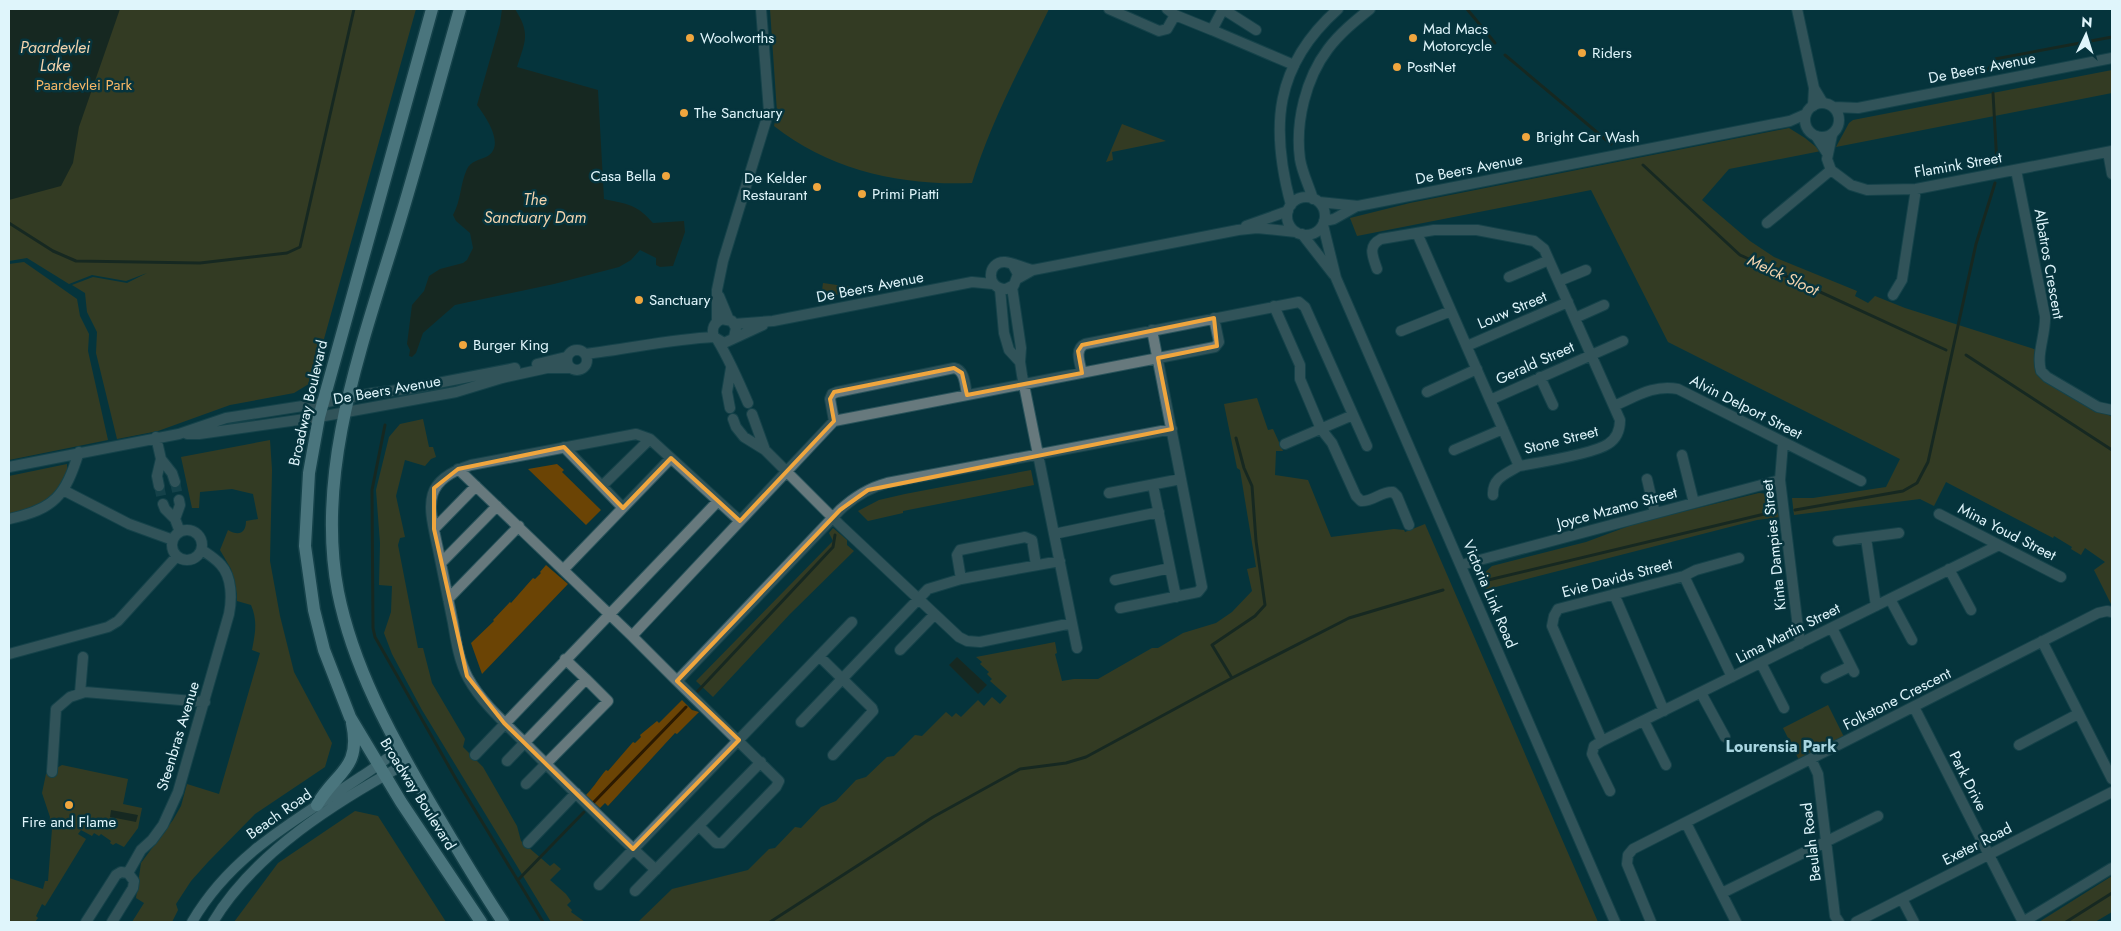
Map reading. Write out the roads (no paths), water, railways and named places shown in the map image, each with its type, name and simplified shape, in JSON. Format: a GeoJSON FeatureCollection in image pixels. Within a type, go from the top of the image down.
{"type":"FeatureCollection","features":[{"type":"Feature","properties":{"kind":"main road","name":"Broadway Boulevard"},"geometry":{"type":"LineString","coordinates":[[432,9],[318,417],[309,473],[305,546],[314,610],[324,650],[350,717],[383,769],[401,802],[481,922]]}},
{"type":"Feature","properties":{"kind":"main road","name":"Broadway Boulevard"},"geometry":{"type":"LineString","coordinates":[[460,9],[400,220],[354,370],[337,462],[333,512],[334,549],[339,593],[351,641],[366,680],[407,763],[475,879],[503,922]]}},
{"type":"Feature","properties":{"kind":"main road"},"geometry":{"type":"LineString","coordinates":[[317,805],[323,794],[349,765],[354,746],[350,717]]}},
{"type":"Feature","properties":{"kind":"main road","name":"Beach Road"},"geometry":{"type":"LineString","coordinates":[[213,922],[245,878],[283,844],[368,785],[400,749]]}},
{"type":"Feature","properties":{"kind":"main road","name":"Beach Road"},"geometry":{"type":"LineString","coordinates":[[192,922],[209,897],[234,868],[258,845],[317,805],[383,769],[407,763]]}},
{"type":"Feature","properties":{"kind":"street"},"geometry":{"type":"LineString","coordinates":[[748,403],[738,379],[716,339],[715,324],[717,290],[723,261],[769,111],[761,9]]}},
{"type":"Feature","properties":{"kind":"street"},"geometry":{"type":"LineString","coordinates":[[1109,9],[1159,31],[1167,28],[1171,12],[1294,65]]}},
{"type":"Feature","properties":{"kind":"street"},"geometry":{"type":"LineString","coordinates":[[1212,30],[1223,9],[1256,30]]}},
{"type":"Feature","properties":{"kind":"street"},"geometry":{"type":"LineString","coordinates":[[1299,233],[1289,223],[1290,208],[1282,170],[1278,131],[1280,112],[1287,82],[1294,65],[1310,40],[1338,9]]}},
{"type":"Feature","properties":{"kind":"street"},"geometry":{"type":"LineString","coordinates":[[1020,362],[1009,350],[1004,333],[997,286],[991,272],[998,264],[1006,262],[1013,266],[1033,270],[1238,230],[1258,228],[1314,233],[1323,223],[1325,213],[1316,201],[1300,159],[1299,136],[1307,91],[1328,49],[1348,27],[1370,9]]}},
{"type":"Feature","properties":{"kind":"street"},"geometry":{"type":"LineString","coordinates":[[1767,223],[1831,170],[1827,153],[1832,135],[1839,126],[1840,121],[1834,107],[1823,103],[1814,88],[1797,9]]}},
{"type":"Feature","properties":{"kind":"street","name":"De Beers Avenue"},"geometry":{"type":"LineString","coordinates":[[1834,107],[1858,108],[2112,58]]}},
{"type":"Feature","properties":{"kind":"street"},"geometry":{"type":"LineString","coordinates":[[1814,88],[1806,125],[1808,130],[1816,136],[1822,138],[1832,135]]}},
{"type":"Feature","properties":{"kind":"street"},"geometry":{"type":"LineString","coordinates":[[1809,110],[1823,103]]}},
{"type":"Feature","properties":{"kind":"street","name":"De Beers Avenue"},"geometry":{"type":"LineString","coordinates":[[1840,121],[1858,108]]}},
{"type":"Feature","properties":{"kind":"street","name":"De Beers Avenue"},"geometry":{"type":"LineString","coordinates":[[1323,223],[1358,206],[1790,121],[1809,110]]}},
{"type":"Feature","properties":{"kind":"street","name":"De Beers Avenue"},"geometry":{"type":"LineString","coordinates":[[1790,121],[1806,125]]}},
{"type":"Feature","properties":{"kind":"street"},"geometry":{"type":"LineString","coordinates":[[1816,136],[1827,153]]}},
{"type":"Feature","properties":{"kind":"street"},"geometry":{"type":"LineString","coordinates":[[2110,152],[2112,174]]}},
{"type":"Feature","properties":{"kind":"street","name":"Flamink Street"},"geometry":{"type":"LineString","coordinates":[[1831,170],[1850,185],[1861,189],[1916,190],[2110,152]]}},
{"type":"Feature","properties":{"kind":"street","name":"Albatros Crescent"},"geometry":{"type":"LineString","coordinates":[[2016,170],[2045,316],[2045,329],[2040,359],[2041,371],[2047,377],[2098,407],[2112,410]]}},
{"type":"Feature","properties":{"kind":"street"},"geometry":{"type":"LineString","coordinates":[[1893,295],[1902,280],[1916,190]]}},
{"type":"Feature","properties":{"kind":"street"},"geometry":{"type":"LineString","coordinates":[[1238,230],[1290,208],[1301,198],[1316,201]]}},
{"type":"Feature","properties":{"kind":"street","name":"De Beers Avenue"},"geometry":{"type":"LineString","coordinates":[[1316,201],[1358,206]]}},
{"type":"Feature","properties":{"kind":"street","name":"Victoria Link Road"},"geometry":{"type":"LineString","coordinates":[[1323,223],[1336,278],[1615,922]]}},
{"type":"Feature","properties":{"kind":"street","name":"Stone Street"},"geometry":{"type":"LineString","coordinates":[[1446,229],[1494,232],[1538,243],[1544,249],[1549,260],[1592,355],[1620,424],[1617,435],[1609,444],[1539,463],[1519,466],[1417,233],[1446,229]]}},
{"type":"Feature","properties":{"kind":"street","name":"Victoria Link Road"},"geometry":{"type":"LineString","coordinates":[[1299,233],[1336,278]]}},
{"type":"Feature","properties":{"kind":"street"},"geometry":{"type":"LineString","coordinates":[[1377,269],[1371,251],[1376,242],[1381,239],[1417,233]]}},
{"type":"Feature","properties":{"kind":"street"},"geometry":{"type":"LineString","coordinates":[[1509,278],[1549,260]]}},
{"type":"Feature","properties":{"kind":"street"},"geometry":{"type":"LineString","coordinates":[[1013,266],[1018,274],[1014,283],[1015,308],[1021,348],[1020,362],[1077,648]]}},
{"type":"Feature","properties":{"kind":"street"},"geometry":{"type":"LineString","coordinates":[[997,286],[1014,283],[1033,270]]}},
{"type":"Feature","properties":{"kind":"street"},"geometry":{"type":"LineString","coordinates":[[1559,281],[1586,270]]}},
{"type":"Feature","properties":{"kind":"street","name":"De Beers Avenue"},"geometry":{"type":"LineString","coordinates":[[731,322],[773,321],[972,282],[991,272]]}},
{"type":"Feature","properties":{"kind":"street","name":"De Beers Avenue"},"geometry":{"type":"LineString","coordinates":[[972,282],[997,286]]}},
{"type":"Feature","properties":{"kind":"street"},"geometry":{"type":"LineString","coordinates":[[717,290],[736,331],[730,364],[728,392],[730,408]]}},
{"type":"Feature","properties":{"kind":"street"},"geometry":{"type":"LineString","coordinates":[[1082,373],[1078,351],[1082,345],[1296,302],[1304,305],[1367,446]]}},
{"type":"Feature","properties":{"kind":"street","name":"Louw Street"},"geometry":{"type":"LineString","coordinates":[[1467,346],[1568,302]]}},
{"type":"Feature","properties":{"kind":"street"},"geometry":{"type":"LineString","coordinates":[[1575,318],[1604,305]]}},
{"type":"Feature","properties":{"kind":"street"},"geometry":{"type":"LineString","coordinates":[[1274,306],[1300,365],[1300,379],[1321,429],[1332,443],[1358,499],[1368,501],[1387,492],[1393,492],[1409,525]]}},
{"type":"Feature","properties":{"kind":"street"},"geometry":{"type":"LineString","coordinates":[[1002,310],[1015,308]]}},
{"type":"Feature","properties":{"kind":"street"},"geometry":{"type":"LineString","coordinates":[[1401,331],[1451,310]]}},
{"type":"Feature","properties":{"kind":"street"},"geometry":{"type":"LineString","coordinates":[[632,636],[834,422],[1217,346],[1219,342],[1214,318]]}},
{"type":"Feature","properties":{"kind":"street"},"geometry":{"type":"LineString","coordinates":[[680,339],[715,324],[722,319],[731,322]]}},
{"type":"Feature","properties":{"kind":"street","name":"De Beers Avenue"},"geometry":{"type":"LineString","coordinates":[[734,338],[773,321]]}},
{"type":"Feature","properties":{"kind":"street"},"geometry":{"type":"LineString","coordinates":[[1120,608],[1198,592],[1202,587],[1152,330]]}},
{"type":"Feature","properties":{"kind":"street"},"geometry":{"type":"LineString","coordinates":[[586,359],[576,350],[571,351],[566,357],[566,363],[570,368],[579,370],[586,359],[619,351],[680,339],[716,339],[728,342],[734,338]]}},
{"type":"Feature","properties":{"kind":"street","name":"Gerald Street"},"geometry":{"type":"LineString","coordinates":[[1490,400],[1623,341]]}},
{"type":"Feature","properties":{"kind":"street","name":"De Beers Avenue"},"geometry":{"type":"LineString","coordinates":[[179,434],[226,418],[407,389],[566,357]]}},
{"type":"Feature","properties":{"kind":"street","name":"De Beers Avenue"},"geometry":{"type":"LineString","coordinates":[[9,467],[156,437],[200,434],[318,417],[456,392],[502,378],[547,368],[570,368]]}},
{"type":"Feature","properties":{"kind":"street"},"geometry":{"type":"LineString","coordinates":[[834,422],[830,399],[832,394],[836,392],[954,368],[959,369],[962,373],[967,395]]}},
{"type":"Feature","properties":{"kind":"street"},"geometry":{"type":"LineString","coordinates":[[1427,392],[1477,369]]}},
{"type":"Feature","properties":{"kind":"street"},"geometry":{"type":"LineString","coordinates":[[1540,377],[1553,405]]}},
{"type":"Feature","properties":{"kind":"street","name":"Alvin Delport Street"},"geometry":{"type":"LineString","coordinates":[[1614,406],[1653,388],[1667,386],[1678,389],[1782,443],[1861,481]]}},
{"type":"Feature","properties":{"kind":"street"},"geometry":{"type":"LineString","coordinates":[[752,414],[765,450]]}},
{"type":"Feature","properties":{"kind":"street"},"geometry":{"type":"LineString","coordinates":[[1285,444],[1353,415]]}},
{"type":"Feature","properties":{"kind":"street"},"geometry":{"type":"LineString","coordinates":[[733,419],[736,427],[744,437],[765,450],[917,599],[959,637],[973,642],[1072,623]]}},
{"type":"Feature","properties":{"kind":"street"},"geometry":{"type":"LineString","coordinates":[[677,681],[833,518],[859,494],[877,486],[1172,429]]}},
{"type":"Feature","properties":{"kind":"street"},"geometry":{"type":"LineString","coordinates":[[1454,450],[1503,430]]}},
{"type":"Feature","properties":{"kind":"street"},"geometry":{"type":"LineString","coordinates":[[656,870],[633,850],[504,723],[476,691],[467,676],[459,656],[434,529],[431,495],[434,488],[444,478],[458,469],[636,434],[650,439],[740,521]]}},
{"type":"Feature","properties":{"kind":"street"},"geometry":{"type":"LineString","coordinates":[[156,437],[161,459],[158,476],[159,486]]}},
{"type":"Feature","properties":{"kind":"street"},"geometry":{"type":"LineString","coordinates":[[602,486],[650,439]]}},
{"type":"Feature","properties":{"kind":"street","name":"Kinta Dampies Street"},"geometry":{"type":"LineString","coordinates":[[1782,443],[1780,480],[1800,644]]}},
{"type":"Feature","properties":{"kind":"street"},"geometry":{"type":"LineString","coordinates":[[564,448],[623,508]]}},
{"type":"Feature","properties":{"kind":"street"},"geometry":{"type":"LineString","coordinates":[[9,519],[33,514],[41,510],[63,490],[72,474],[79,452]]}},
{"type":"Feature","properties":{"kind":"street"},"geometry":{"type":"LineString","coordinates":[[1682,455],[1694,503]]}},
{"type":"Feature","properties":{"kind":"street"},"geometry":{"type":"LineString","coordinates":[[564,570],[671,458]]}},
{"type":"Feature","properties":{"kind":"street"},"geometry":{"type":"LineString","coordinates":[[161,459],[172,473],[174,482]]}},
{"type":"Feature","properties":{"kind":"street"},"geometry":{"type":"LineString","coordinates":[[1492,495],[1492,487],[1496,479],[1519,466]]}},
{"type":"Feature","properties":{"kind":"street"},"geometry":{"type":"LineString","coordinates":[[458,469],[778,778],[776,787],[722,843],[716,843],[699,826]]}},
{"type":"Feature","properties":{"kind":"street"},"geometry":{"type":"LineString","coordinates":[[1109,493],[1182,479]]}},
{"type":"Feature","properties":{"kind":"street"},"geometry":{"type":"LineString","coordinates":[[1647,479],[1655,513]]}},
{"type":"Feature","properties":{"kind":"street","name":"Joyce Mzamo Street"},"geometry":{"type":"LineString","coordinates":[[1461,565],[1780,480]]}},
{"type":"Feature","properties":{"kind":"street"},"geometry":{"type":"LineString","coordinates":[[1153,485],[1176,597]]}},
{"type":"Feature","properties":{"kind":"street"},"geometry":{"type":"LineString","coordinates":[[434,529],[476,486]]}},
{"type":"Feature","properties":{"kind":"street"},"geometry":{"type":"LineString","coordinates":[[63,490],[129,524],[176,536],[186,530],[196,532],[202,540],[202,550],[192,560],[182,559],[172,549],[176,536],[175,519],[180,505],[179,500]]}},
{"type":"Feature","properties":{"kind":"street"},"geometry":{"type":"LineString","coordinates":[[474,754],[718,501]]}},
{"type":"Feature","properties":{"kind":"street"},"geometry":{"type":"LineString","coordinates":[[163,504],[165,509],[175,519]]}},
{"type":"Feature","properties":{"kind":"street"},"geometry":{"type":"LineString","coordinates":[[441,563],[497,506]]}},
{"type":"Feature","properties":{"kind":"street"},"geometry":{"type":"LineString","coordinates":[[1054,534],[1159,512]]}},
{"type":"Feature","properties":{"kind":"street","name":"Mina Youd Street"},"geometry":{"type":"LineString","coordinates":[[1939,514],[2061,577]]}},
{"type":"Feature","properties":{"kind":"street"},"geometry":{"type":"LineString","coordinates":[[448,600],[519,526]]}},
{"type":"Feature","properties":{"kind":"street"},"geometry":{"type":"LineString","coordinates":[[1838,541],[1899,533]]}},
{"type":"Feature","properties":{"kind":"street"},"geometry":{"type":"LineString","coordinates":[[962,579],[957,555],[960,550],[1025,537],[1032,540],[1036,565]]}},
{"type":"Feature","properties":{"kind":"street"},"geometry":{"type":"LineString","coordinates":[[1866,538],[1876,606]]}},
{"type":"Feature","properties":{"kind":"street","name":"Lima Martin Street"},"geometry":{"type":"LineString","coordinates":[[1610,791],[1595,762],[1592,750],[1602,741],[1999,544]]}},
{"type":"Feature","properties":{"kind":"street","name":"Steenbras Avenue"},"geometry":{"type":"LineString","coordinates":[[128,873],[141,850],[152,840],[163,825],[178,792],[229,614],[231,598],[222,565],[202,550]]}},
{"type":"Feature","properties":{"kind":"street"},"geometry":{"type":"LineString","coordinates":[[9,654],[108,627],[118,621],[177,556]]}},
{"type":"Feature","properties":{"kind":"street"},"geometry":{"type":"LineString","coordinates":[[1684,576],[1696,570],[1739,558]]}},
{"type":"Feature","properties":{"kind":"street"},"geometry":{"type":"LineString","coordinates":[[801,722],[928,589],[962,579],[1060,562]]}},
{"type":"Feature","properties":{"kind":"street"},"geometry":{"type":"LineString","coordinates":[[1114,580],[1170,568]]}},
{"type":"Feature","properties":{"kind":"street"},"geometry":{"type":"LineString","coordinates":[[1949,569],[1971,610]]}},
{"type":"Feature","properties":{"kind":"street","name":"Evie Davids Street"},"geometry":{"type":"LineString","coordinates":[[1602,741],[1552,626],[1558,609],[1684,576],[1732,677]]}},
{"type":"Feature","properties":{"kind":"street"},"geometry":{"type":"LineString","coordinates":[[1614,594],[1664,711]]}},
{"type":"Feature","properties":{"kind":"street"},"geometry":{"type":"LineString","coordinates":[[1890,599],[1912,640]]}},
{"type":"Feature","properties":{"kind":"street","name":"Folkstone Crescent"},"geometry":{"type":"LineString","coordinates":[[1651,922],[1628,868],[1628,856],[1633,849],[2098,613],[2112,612]]}},
{"type":"Feature","properties":{"kind":"street"},"geometry":{"type":"LineString","coordinates":[[900,650],[934,615]]}},
{"type":"Feature","properties":{"kind":"street"},"geometry":{"type":"LineString","coordinates":[[599,885],[852,622]]}},
{"type":"Feature","properties":{"kind":"street"},"geometry":{"type":"LineString","coordinates":[[1826,678],[1852,669],[1832,628]]}},
{"type":"Feature","properties":{"kind":"street"},"geometry":{"type":"LineString","coordinates":[[2042,641],[2112,779]]}},
{"type":"Feature","properties":{"kind":"street"},"geometry":{"type":"LineString","coordinates":[[819,656],[873,711],[833,755]]}},
{"type":"Feature","properties":{"kind":"street"},"geometry":{"type":"LineString","coordinates":[[80,693],[83,657]]}},
{"type":"Feature","properties":{"kind":"street"},"geometry":{"type":"LineString","coordinates":[[526,784],[608,701],[565,659]]}},
{"type":"Feature","properties":{"kind":"street"},"geometry":{"type":"LineString","coordinates":[[1761,663],[1784,708]]}},
{"type":"Feature","properties":{"kind":"street"},"geometry":{"type":"LineString","coordinates":[[507,761],[586,679]]}},
{"type":"Feature","properties":{"kind":"street"},"geometry":{"type":"LineString","coordinates":[[52,772],[56,709],[65,700],[80,693],[205,702]]}},
{"type":"Feature","properties":{"kind":"street"},"geometry":{"type":"LineString","coordinates":[[1702,693],[1725,737]]}},
{"type":"Feature","properties":{"kind":"street","name":"Park Drive"},"geometry":{"type":"LineString","coordinates":[[1914,707],[2023,922]]}},
{"type":"Feature","properties":{"kind":"street"},"geometry":{"type":"LineString","coordinates":[[2019,745],[2078,714]]}},
{"type":"Feature","properties":{"kind":"street"},"geometry":{"type":"LineString","coordinates":[[1644,721],[1666,765]]}},
{"type":"Feature","properties":{"kind":"street","name":"Beulah Road"},"geometry":{"type":"LineString","coordinates":[[1811,760],[1818,774],[1835,916],[1839,922]]}},
{"type":"Feature","properties":{"kind":"street"},"geometry":{"type":"LineString","coordinates":[[635,891],[761,762]]}},
{"type":"Feature","properties":{"kind":"street","name":"Exeter Road"},"geometry":{"type":"LineString","coordinates":[[1856,922],[2112,792]]}},
{"type":"Feature","properties":{"kind":"street"},"geometry":{"type":"LineString","coordinates":[[528,843],[576,793]]}},
{"type":"Feature","properties":{"kind":"street"},"geometry":{"type":"LineString","coordinates":[[1722,894],[1878,816]]}},
{"type":"Feature","properties":{"kind":"street"},"geometry":{"type":"LineString","coordinates":[[1686,823],[1736,922]]}},
{"type":"Feature","properties":{"kind":"street"},"geometry":{"type":"LineString","coordinates":[[2023,922],[2112,868]]}},
{"type":"Feature","properties":{"kind":"street"},"geometry":{"type":"LineString","coordinates":[[86,922],[116,875],[121,872],[128,873],[134,881],[133,888],[112,922]]}},
{"type":"Feature","properties":{"kind":"street"},"geometry":{"type":"LineString","coordinates":[[1902,899],[1914,922]]}},
{"type":"Feature","properties":{"kind":"water","name":"Paardevlei Lake"},"geometry":{"type":"Polygon","coordinates":[[[9,9],[120,9],[79,127],[73,163],[61,186],[9,200],[9,9]]]}},
{"type":"Feature","properties":{"kind":"water","name":"The Sanctuary Dam"},"geometry":{"type":"Polygon","coordinates":[[[502,9],[515,9],[525,31],[524,44],[517,67],[598,90],[604,199],[637,208],[653,223],[684,221],[685,232],[673,266],[660,267],[656,265],[656,258],[640,250],[631,260],[619,267],[554,284],[455,305],[423,333],[416,353],[412,357],[409,356],[410,350],[407,344],[412,305],[424,291],[429,276],[440,269],[463,263],[467,260],[473,248],[470,233],[456,221],[453,215],[458,204],[467,169],[473,162],[486,157],[495,146],[489,123],[477,105],[500,24],[502,9]]]}},
{"type":"Feature","properties":{"kind":"water"},"geometry":{"type":"Polygon","coordinates":[[[957,657],[987,685],[978,694],[949,665],[957,657]]]}},
{"type":"Feature","properties":{"kind":"water"},"geometry":{"type":"Polygon","coordinates":[[[111,810],[138,815],[136,822],[110,817],[111,810]]]}},
{"type":"Feature","properties":{"kind":"waterway"},"geometry":{"type":"LineString","coordinates":[[9,223],[53,251],[76,261],[200,263],[287,253],[300,247],[354,9]]}},
{"type":"Feature","properties":{"kind":"waterway","name":"Melck Sloot"},"geometry":{"type":"LineString","coordinates":[[1467,9],[1495,43]]}},
{"type":"Feature","properties":{"kind":"waterway"},"geometry":{"type":"LineString","coordinates":[[1988,70],[1995,59],[2112,37]]}},
{"type":"Feature","properties":{"kind":"waterway","name":"Melck Sloot"},"geometry":{"type":"LineString","coordinates":[[1505,55],[1611,144]]}},
{"type":"Feature","properties":{"kind":"waterway"},"geometry":{"type":"LineString","coordinates":[[1993,93],[1997,165]]}},
{"type":"Feature","properties":{"kind":"waterway","name":"Melck Sloot"},"geometry":{"type":"LineString","coordinates":[[1643,165],[1740,255],[1946,350]]}},
{"type":"Feature","properties":{"kind":"waterway"},"geometry":{"type":"LineString","coordinates":[[1795,510],[1903,491],[1917,483],[1928,462],[1976,244],[1995,183]]}},
{"type":"Feature","properties":{"kind":"waterway","name":"Melck Sloot"},"geometry":{"type":"LineString","coordinates":[[1966,355],[2112,450]]}},
{"type":"Feature","properties":{"kind":"waterway"},"geometry":{"type":"LineString","coordinates":[[385,425],[372,490],[373,628],[375,637],[456,779],[543,922]]}},
{"type":"Feature","properties":{"kind":"waterway"},"geometry":{"type":"LineString","coordinates":[[1232,678],[1212,645],[1255,616],[1265,605],[1256,541],[1252,486],[1244,468],[1236,438]]}},
{"type":"Feature","properties":{"kind":"waterway"},"geometry":{"type":"LineString","coordinates":[[1484,581],[1777,511]]}},
{"type":"Feature","properties":{"kind":"waterway"},"geometry":{"type":"LineString","coordinates":[[697,692],[833,547],[835,535]]}},
{"type":"Feature","properties":{"kind":"waterway"},"geometry":{"type":"LineString","coordinates":[[770,922],[933,817],[1020,769],[1066,763],[1086,757],[1232,678],[1349,618],[1443,590]]}},
{"type":"Feature","properties":{"kind":"waterway"},"geometry":{"type":"LineString","coordinates":[[594,802],[686,707]]}},
{"type":"Feature","properties":{"kind":"waterway"},"geometry":{"type":"LineString","coordinates":[[518,880],[584,812]]}},
{"type":"Feature","properties":{"kind":"waterway"},"geometry":{"type":"LineString","coordinates":[[2066,922],[2112,893]]}},
{"type":"Feature","properties":{"kind":"tunnel"},"geometry":{"type":"LineString","coordinates":[[175,482],[179,500]]}},
{"type":"Feature","properties":{"kind":"tunnel"},"geometry":{"type":"LineString","coordinates":[[159,486],[163,504]]}},
{"type":"Feature","properties":{"kind":"place","name":"Woolworths"},"geometry":{"type":"Point","coordinates":[690,38]}},
{"type":"Feature","properties":{"kind":"place","name":"Mad Macs Motorcycle"},"geometry":{"type":"Point","coordinates":[1413,38]}},
{"type":"Feature","properties":{"kind":"place","name":"Riders"},"geometry":{"type":"Point","coordinates":[1582,53]}},
{"type":"Feature","properties":{"kind":"place","name":"PostNet"},"geometry":{"type":"Point","coordinates":[1397,67]}},
{"type":"Feature","properties":{"kind":"place","name":"The Sanctuary"},"geometry":{"type":"Point","coordinates":[684,113]}},
{"type":"Feature","properties":{"kind":"place","name":"Bright Car Wash"},"geometry":{"type":"Point","coordinates":[1526,137]}},
{"type":"Feature","properties":{"kind":"place","name":"Casa Bella"},"geometry":{"type":"Point","coordinates":[666,176]}},
{"type":"Feature","properties":{"kind":"place","name":"De Kelder Restaurant"},"geometry":{"type":"Point","coordinates":[817,187]}},
{"type":"Feature","properties":{"kind":"place","name":"Primi Piatti"},"geometry":{"type":"Point","coordinates":[862,194]}},
{"type":"Feature","properties":{"kind":"place","name":"Sanctuary"},"geometry":{"type":"Point","coordinates":[639,300]}},
{"type":"Feature","properties":{"kind":"place","name":"Burger King"},"geometry":{"type":"Point","coordinates":[463,345]}},
{"type":"Feature","properties":{"kind":"place","name":"Fire and Flame"},"geometry":{"type":"Point","coordinates":[69,805]}},
{"type":"Feature","properties":{"kind":"district","name":"Lourensia Park"},"geometry":{"type":"Point","coordinates":[1781,746]}},
{"type":"Feature","properties":{"kind":"park label","name":"Paardevlei Park"},"geometry":{"type":"Point","coordinates":[84,85]}}]}
